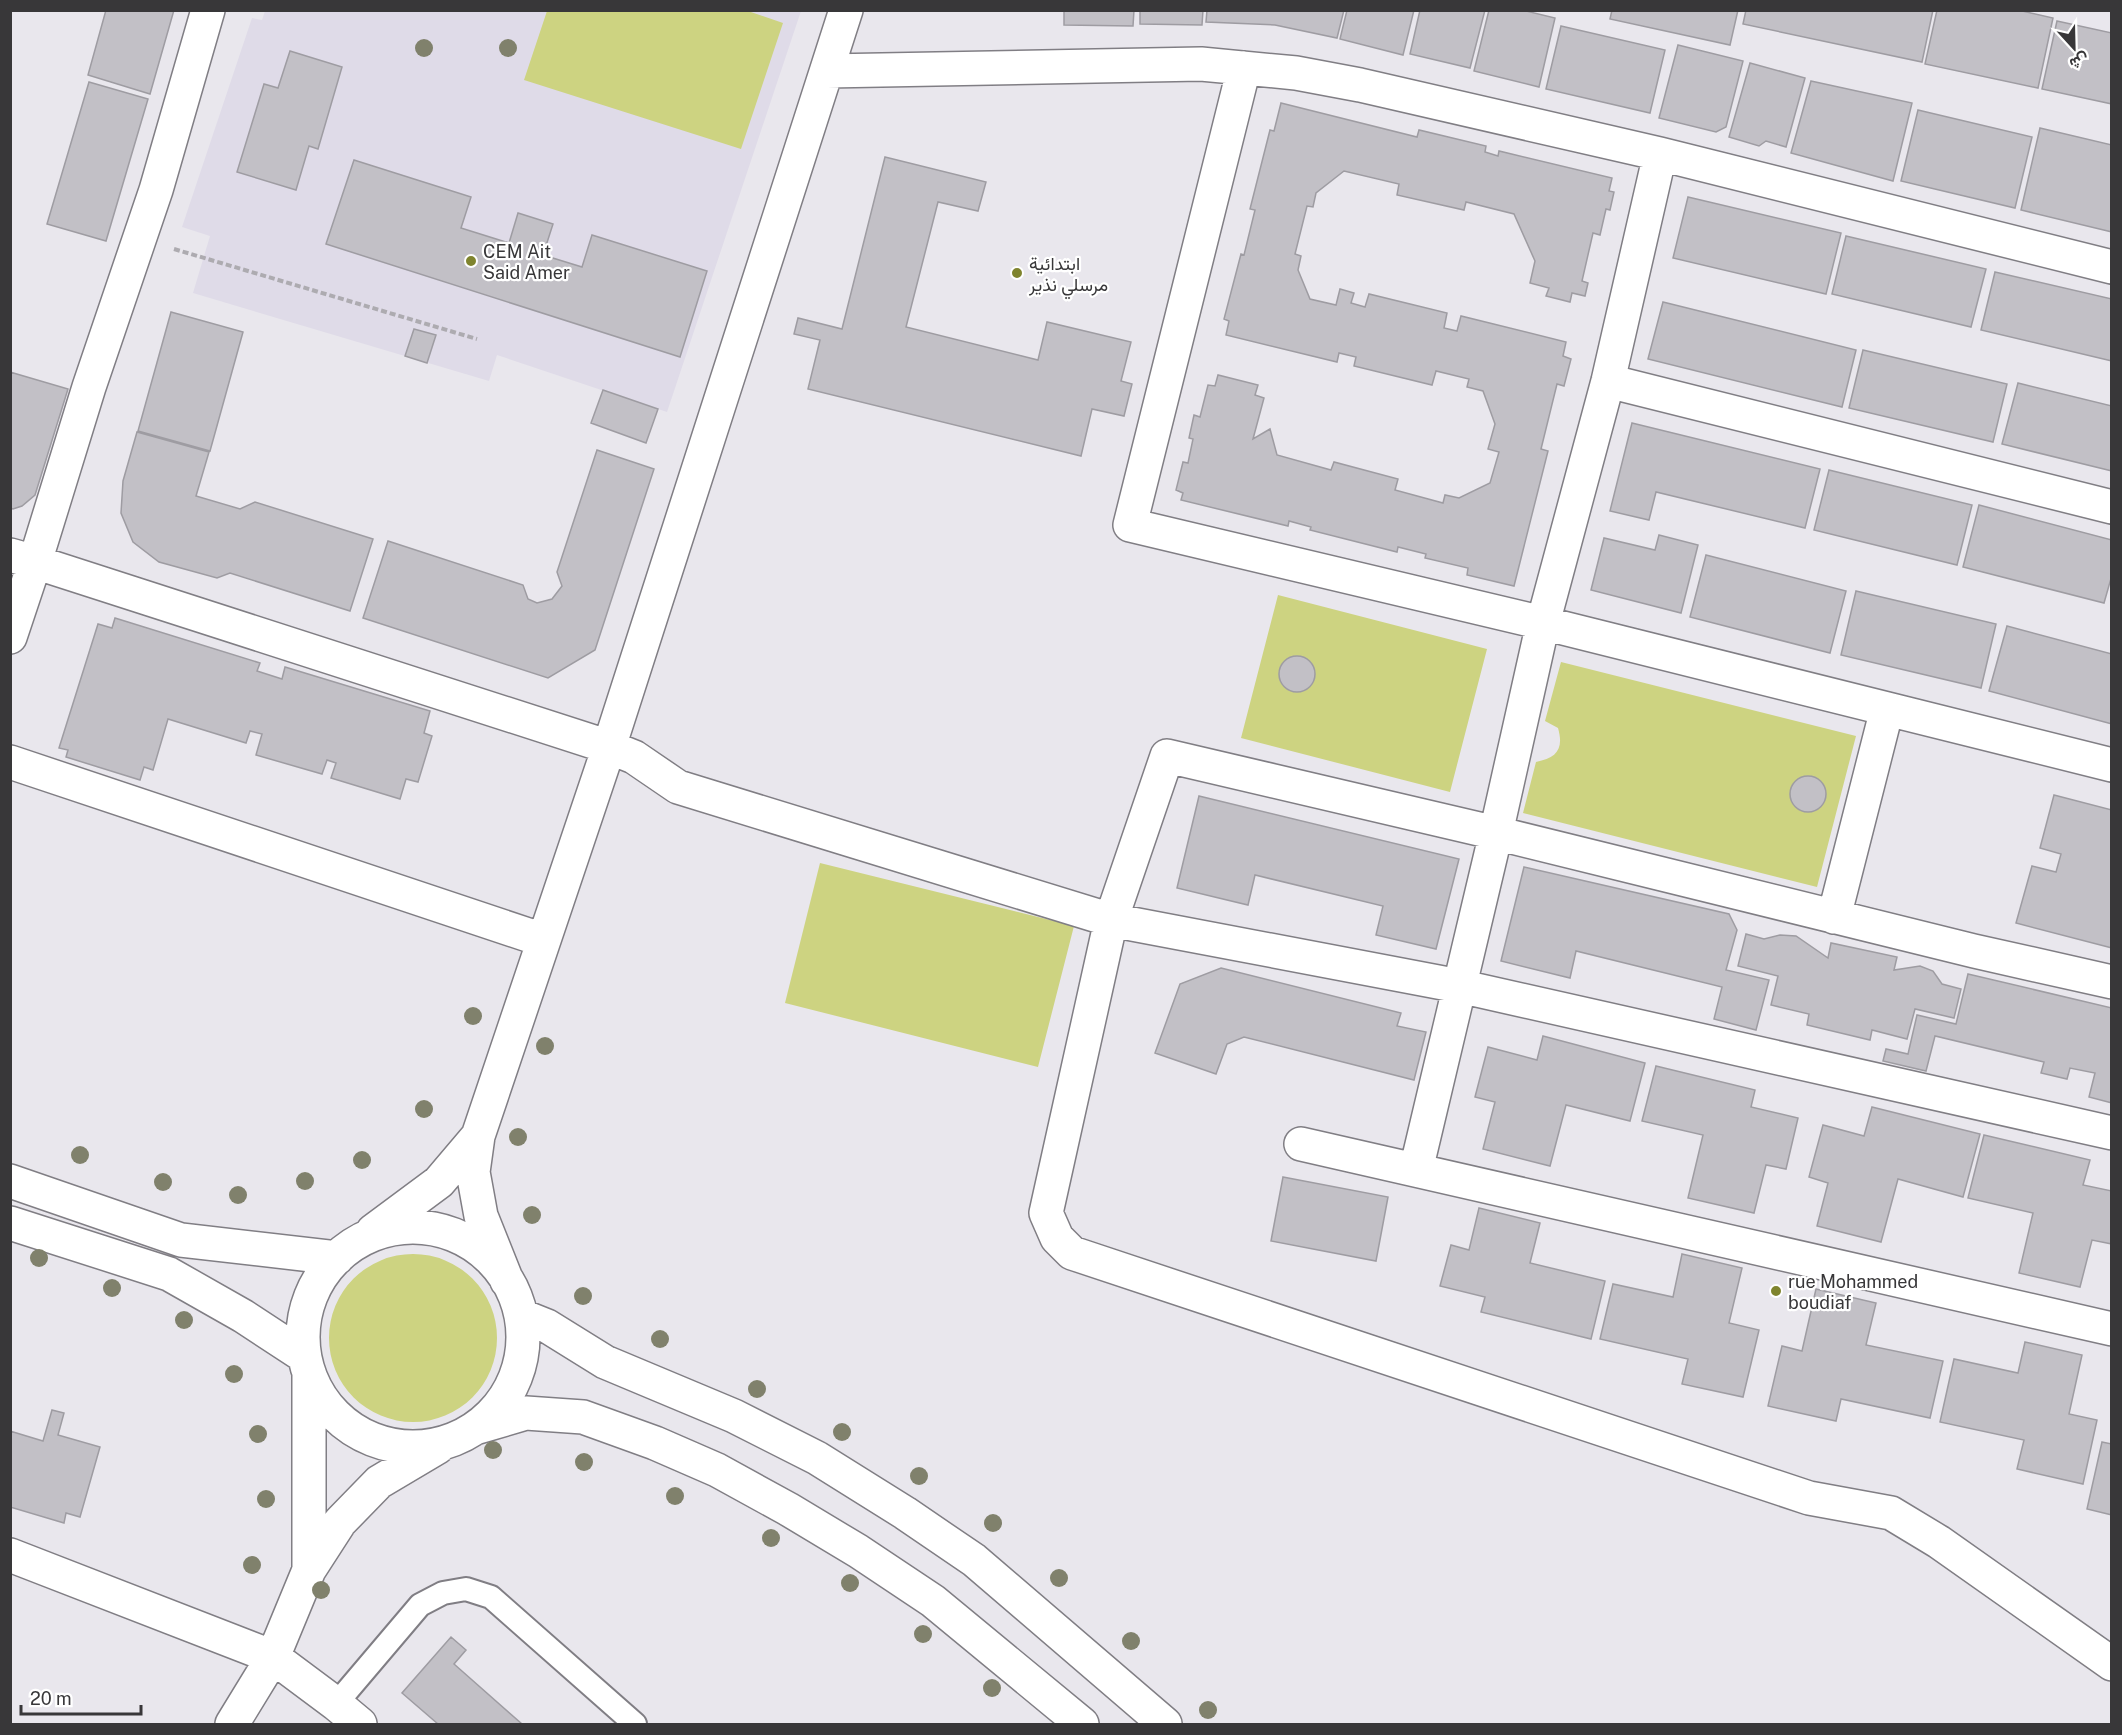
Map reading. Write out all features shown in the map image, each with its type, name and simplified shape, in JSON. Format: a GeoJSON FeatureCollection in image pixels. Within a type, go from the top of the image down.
{"type":"FeatureCollection","features":[{"type":"Feature","properties":{"kind":"street"},"geometry":{"type":"LineString","coordinates":[[10,637],[23,558],[89,387],[156,190],[208,10]]}},
{"type":"Feature","properties":{"kind":"street"},"geometry":{"type":"LineString","coordinates":[[475,1428],[499,1407],[515,1379],[523,1348],[522,1316],[481,1216],[473,1172],[478,1136],[609,747],[846,10]]}},
{"type":"Feature","properties":{"kind":"street"},"geometry":{"type":"LineString","coordinates":[[828,70],[1201,64],[1296,73],[1360,85],[1660,154],[2112,267]]}},
{"type":"Feature","properties":{"kind":"street"},"geometry":{"type":"LineString","coordinates":[[1244,68],[1130,525],[1543,623],[2112,765]]}},
{"type":"Feature","properties":{"kind":"street"},"geometry":{"type":"LineString","coordinates":[[1416,1170],[1497,833],[1543,623],[1608,381],[1660,154]]}},
{"type":"Feature","properties":{"kind":"street"},"geometry":{"type":"LineString","coordinates":[[1608,381],[2112,507]]}},
{"type":"Feature","properties":{"kind":"street"},"geometry":{"type":"LineString","coordinates":[[23,558],[609,747],[634,757],[678,787],[1111,920],[1459,986],[2112,1133]]}},
{"type":"Feature","properties":{"kind":"street"},"geometry":{"type":"LineString","coordinates":[[1834,917],[1887,709]]}},
{"type":"Feature","properties":{"kind":"street"},"geometry":{"type":"LineString","coordinates":[[2112,982],[1834,917],[1497,833],[1167,756],[1111,920],[1046,1213],[1056,1238],[1072,1253],[1809,1498],[1891,1513],[1939,1542],[2112,1664]]}},
{"type":"Feature","properties":{"kind":"street"},"geometry":{"type":"LineString","coordinates":[[10,762],[543,940]]}},
{"type":"Feature","properties":{"kind":"street"},"geometry":{"type":"LineString","coordinates":[[309,1570],[307,1365],[304,1320],[308,1303],[325,1271],[344,1252],[439,1182],[478,1136]]}},
{"type":"Feature","properties":{"kind":"street"},"geometry":{"type":"LineString","coordinates":[[1301,1144],[2112,1329]]}},
{"type":"Feature","properties":{"kind":"street"},"geometry":{"type":"LineString","coordinates":[[10,1181],[181,1240],[344,1252],[372,1235],[394,1229],[417,1227],[440,1231],[462,1239],[481,1251],[507,1281]]}},
{"type":"Feature","properties":{"kind":"street"},"geometry":{"type":"LineString","coordinates":[[10,1223],[168,1274],[243,1316],[307,1365],[319,1395],[334,1414],[353,1430],[374,1440],[398,1446],[422,1447],[446,1442]]}},
{"type":"Feature","properties":{"kind":"street"},"geometry":{"type":"LineString","coordinates":[[522,1316],[546,1326],[605,1362],[734,1416],[818,1458],[974,1560],[1165,1725]]}},
{"type":"Feature","properties":{"kind":"street"},"geometry":{"type":"LineString","coordinates":[[232,1725],[273,1657],[309,1570],[340,1522],[379,1482],[446,1442],[475,1428],[526,1413],[583,1417],[654,1443],[717,1470],[828,1533],[933,1601],[1082,1725]]}},
{"type":"Feature","properties":{"kind":"street"},"geometry":{"type":"LineString","coordinates":[[10,1555],[273,1657],[348,1714]]}},
{"type":"Feature","properties":{"kind":"lane"},"geometry":{"type":"LineString","coordinates":[[348,1714],[420,1605],[443,1593],[466,1589],[490,1597],[635,1725]]}},
{"type":"Feature","properties":{"kind":"path"},"geometry":{"type":"LineString","coordinates":[[139,239],[477,339]]}},
{"type":"Feature","properties":{"kind":"shaded area"},"geometry":{"type":"Polygon","coordinates":[[[265,11],[801,11],[667,412],[497,355],[489,381],[193,293],[210,236],[182,227],[252,18],[262,20],[265,11]]]}},
{"type":"Feature","properties":{"kind":"green space"},"geometry":{"type":"Polygon","coordinates":[[[745,10],[783,23],[741,149],[524,80],[547,11],[745,10]]]}},
{"type":"Feature","properties":{"kind":"green space"},"geometry":{"type":"Polygon","coordinates":[[[1278,595],[1487,649],[1450,792],[1241,738],[1278,595]]]}},
{"type":"Feature","properties":{"kind":"green space"},"geometry":{"type":"Polygon","coordinates":[[[1561,662],[1856,736],[1817,887],[1523,813],[1536,762],[1554,755],[1559,747],[1558,728],[1545,721],[1561,662]]]}},
{"type":"Feature","properties":{"kind":"green space"},"geometry":{"type":"Polygon","coordinates":[[[820,863],[1074,926],[1038,1067],[785,1003],[820,863]]]}},
{"type":"Feature","properties":{"kind":"green space"},"geometry":{"type":"Polygon","coordinates":[[[413,1254],[445,1261],[460,1268],[472,1279],[483,1291],[490,1306],[497,1338],[490,1370],[483,1385],[472,1397],[460,1408],[445,1415],[413,1422],[381,1415],[366,1408],[354,1397],[343,1385],[336,1370],[329,1338],[336,1306],[343,1291],[354,1279],[366,1268],[381,1261],[413,1254]]]}},
{"type":"Feature","properties":{"kind":"building"},"geometry":{"type":"Polygon","coordinates":[[[106,10],[174,10],[150,94],[88,75],[106,10]]]}},
{"type":"Feature","properties":{"kind":"building"},"geometry":{"type":"Polygon","coordinates":[[[1064,10],[1134,10],[1133,26],[1064,25],[1064,10]]]}},
{"type":"Feature","properties":{"kind":"building"},"geometry":{"type":"Polygon","coordinates":[[[1140,10],[1203,10],[1202,25],[1140,24],[1140,10]]]}},
{"type":"Feature","properties":{"kind":"building"},"geometry":{"type":"Polygon","coordinates":[[[1207,10],[1344,10],[1337,38],[1275,25],[1206,22],[1207,10]]]}},
{"type":"Feature","properties":{"kind":"building"},"geometry":{"type":"Polygon","coordinates":[[[1347,10],[1414,10],[1403,55],[1340,39],[1347,10]]]}},
{"type":"Feature","properties":{"kind":"building"},"geometry":{"type":"Polygon","coordinates":[[[1420,10],[1485,10],[1470,68],[1410,54],[1420,10]]]}},
{"type":"Feature","properties":{"kind":"building"},"geometry":{"type":"Polygon","coordinates":[[[1489,10],[1522,10],[1555,18],[1539,87],[1474,71],[1489,10]]]}},
{"type":"Feature","properties":{"kind":"building"},"geometry":{"type":"Polygon","coordinates":[[[1612,10],[1738,10],[1730,45],[1610,19],[1612,10]]]}},
{"type":"Feature","properties":{"kind":"building"},"geometry":{"type":"Polygon","coordinates":[[[1746,10],[1933,10],[1922,62],[1743,24],[1746,10]]]}},
{"type":"Feature","properties":{"kind":"building"},"geometry":{"type":"Polygon","coordinates":[[[1937,10],[2018,10],[2053,18],[2038,88],[1925,64],[1937,10]]]}},
{"type":"Feature","properties":{"kind":"building"},"geometry":{"type":"Polygon","coordinates":[[[2057,21],[2112,33],[2112,104],[2042,89],[2057,21]]]}},
{"type":"Feature","properties":{"kind":"building"},"geometry":{"type":"Polygon","coordinates":[[[1561,26],[1665,50],[1650,113],[1546,89],[1561,26]]]}},
{"type":"Feature","properties":{"kind":"building"},"geometry":{"type":"Polygon","coordinates":[[[1678,45],[1743,61],[1726,127],[1716,132],[1659,118],[1678,45]]]}},
{"type":"Feature","properties":{"kind":"building"},"geometry":{"type":"Polygon","coordinates":[[[290,51],[342,67],[318,149],[309,146],[296,190],[237,172],[264,84],[278,88],[290,51]]]}},
{"type":"Feature","properties":{"kind":"building"},"geometry":{"type":"Polygon","coordinates":[[[1750,63],[1805,78],[1786,147],[1766,141],[1759,146],[1729,137],[1750,63]]]}},
{"type":"Feature","properties":{"kind":"building"},"geometry":{"type":"Polygon","coordinates":[[[1811,81],[1912,103],[1893,181],[1791,153],[1811,81]]]}},
{"type":"Feature","properties":{"kind":"building"},"geometry":{"type":"Polygon","coordinates":[[[89,82],[148,99],[106,241],[47,224],[89,82]]]}},
{"type":"Feature","properties":{"kind":"building"},"geometry":{"type":"Polygon","coordinates":[[[1281,103],[1417,137],[1419,130],[1486,146],[1485,152],[1498,156],[1499,151],[1612,178],[1609,191],[1614,192],[1610,210],[1606,209],[1600,235],[1593,233],[1582,281],[1588,283],[1585,296],[1572,293],[1570,302],[1546,296],[1549,288],[1530,283],[1535,261],[1514,214],[1466,202],[1464,210],[1397,195],[1399,184],[1344,171],[1316,193],[1313,207],[1307,206],[1295,254],[1301,256],[1298,270],[1310,299],[1336,305],[1340,289],[1354,293],[1351,303],[1365,307],[1369,294],[1447,313],[1444,328],[1457,331],[1461,316],[1566,342],[1563,356],[1571,359],[1564,386],[1557,384],[1541,449],[1548,451],[1514,586],[1467,575],[1468,568],[1425,558],[1426,554],[1398,547],[1397,552],[1310,530],[1311,527],[1289,521],[1288,526],[1181,500],[1183,493],[1176,490],[1183,462],[1188,463],[1193,439],[1189,438],[1194,415],[1200,417],[1208,385],[1215,386],[1218,375],[1258,385],[1255,395],[1264,398],[1253,439],[1270,429],[1277,455],[1331,470],[1334,462],[1398,479],[1395,490],[1443,503],[1445,495],[1459,498],[1490,483],[1499,452],[1488,449],[1495,424],[1483,391],[1467,387],[1469,379],[1436,371],[1432,385],[1354,366],[1356,357],[1339,353],[1337,362],[1226,335],[1229,321],[1224,319],[1255,210],[1250,209],[1270,130],[1274,131],[1281,103]]]}},
{"type":"Feature","properties":{"kind":"building"},"geometry":{"type":"Polygon","coordinates":[[[1918,110],[2032,137],[2015,208],[1901,181],[1918,110]]]}},
{"type":"Feature","properties":{"kind":"building"},"geometry":{"type":"Polygon","coordinates":[[[2040,128],[2112,145],[2112,232],[2021,210],[2040,128]]]}},
{"type":"Feature","properties":{"kind":"building"},"geometry":{"type":"Polygon","coordinates":[[[885,157],[986,182],[978,211],[938,202],[906,327],[1038,360],[1047,322],[1131,342],[1121,381],[1132,384],[1124,416],[1092,409],[1081,456],[808,389],[820,340],[794,334],[798,318],[842,329],[885,157]]]}},
{"type":"Feature","properties":{"kind":"building","name":"CEM Ait Said Amer"},"geometry":{"type":"Polygon","coordinates":[[[354,160],[471,197],[461,228],[509,243],[518,213],[553,224],[543,255],[582,267],[592,235],[707,271],[680,357],[326,244],[354,160]]]}},
{"type":"Feature","properties":{"kind":"building"},"geometry":{"type":"Polygon","coordinates":[[[1688,197],[1841,233],[1826,294],[1673,258],[1688,197]]]}},
{"type":"Feature","properties":{"kind":"building"},"geometry":{"type":"Polygon","coordinates":[[[1846,236],[1986,269],[1971,327],[1832,294],[1846,236]]]}},
{"type":"Feature","properties":{"kind":"building"},"geometry":{"type":"Polygon","coordinates":[[[1995,272],[2112,299],[2112,361],[1981,330],[1995,272]]]}},
{"type":"Feature","properties":{"kind":"building"},"geometry":{"type":"Polygon","coordinates":[[[1663,302],[1856,350],[1842,407],[1648,359],[1663,302]]]}},
{"type":"Feature","properties":{"kind":"building"},"geometry":{"type":"Polygon","coordinates":[[[171,312],[243,332],[210,451],[138,431],[171,312]]]}},
{"type":"Feature","properties":{"kind":"building"},"geometry":{"type":"Polygon","coordinates":[[[414,329],[436,335],[427,363],[405,356],[414,329]]]}},
{"type":"Feature","properties":{"kind":"building"},"geometry":{"type":"Polygon","coordinates":[[[1863,350],[2007,384],[1993,442],[1849,408],[1863,350]]]}},
{"type":"Feature","properties":{"kind":"building"},"geometry":{"type":"Polygon","coordinates":[[[10,372],[68,389],[35,495],[22,506],[13,509],[10,508],[10,372]]]}},
{"type":"Feature","properties":{"kind":"building"},"geometry":{"type":"Polygon","coordinates":[[[2018,383],[2112,406],[2112,471],[2002,444],[2018,383]]]}},
{"type":"Feature","properties":{"kind":"building"},"geometry":{"type":"Polygon","coordinates":[[[603,390],[658,409],[646,443],[591,423],[603,390]]]}},
{"type":"Feature","properties":{"kind":"building"},"geometry":{"type":"Polygon","coordinates":[[[1632,423],[1820,469],[1805,528],[1656,492],[1649,520],[1610,511],[1632,423]]]}},
{"type":"Feature","properties":{"kind":"building"},"geometry":{"type":"Polygon","coordinates":[[[137,432],[209,452],[196,496],[240,509],[255,502],[373,539],[350,611],[230,573],[217,578],[159,562],[133,542],[121,513],[123,481],[137,432]]]}},
{"type":"Feature","properties":{"kind":"building"},"geometry":{"type":"Polygon","coordinates":[[[597,450],[654,469],[595,650],[548,678],[363,618],[388,541],[523,585],[528,599],[537,603],[552,599],[562,586],[557,572],[597,450]]]}},
{"type":"Feature","properties":{"kind":"building"},"geometry":{"type":"Polygon","coordinates":[[[1829,470],[1972,505],[1957,565],[1814,530],[1829,470]]]}},
{"type":"Feature","properties":{"kind":"building"},"geometry":{"type":"Polygon","coordinates":[[[1979,505],[2112,540],[2112,575],[2104,603],[1963,567],[1979,505]]]}},
{"type":"Feature","properties":{"kind":"building"},"geometry":{"type":"Polygon","coordinates":[[[1659,535],[1698,545],[1681,613],[1591,590],[1604,538],[1655,550],[1659,535]]]}},
{"type":"Feature","properties":{"kind":"building"},"geometry":{"type":"Polygon","coordinates":[[[1706,555],[1846,591],[1830,653],[1690,617],[1706,555]]]}},
{"type":"Feature","properties":{"kind":"building"},"geometry":{"type":"Polygon","coordinates":[[[1856,591],[1996,624],[1981,688],[1841,655],[1856,591]]]}},
{"type":"Feature","properties":{"kind":"building"},"geometry":{"type":"Polygon","coordinates":[[[115,618],[260,663],[257,671],[282,679],[285,667],[430,711],[424,733],[432,736],[418,782],[406,779],[400,799],[331,778],[336,763],[327,760],[322,774],[256,755],[262,734],[250,731],[246,743],[168,719],[153,770],[144,767],[140,780],[66,757],[68,750],[59,748],[98,624],[112,628],[115,618]]]}},
{"type":"Feature","properties":{"kind":"building"},"geometry":{"type":"Polygon","coordinates":[[[2007,626],[2112,654],[2112,724],[1989,691],[2007,626]]]}},
{"type":"Feature","properties":{"kind":"building"},"geometry":{"type":"Polygon","coordinates":[[[1297,656],[1310,661],[1315,674],[1310,687],[1297,692],[1284,687],[1279,674],[1284,661],[1297,656]]]}},
{"type":"Feature","properties":{"kind":"building"},"geometry":{"type":"Polygon","coordinates":[[[1808,776],[1821,781],[1826,794],[1821,807],[1808,812],[1795,807],[1790,794],[1795,781],[1808,776]]]}},
{"type":"Feature","properties":{"kind":"building"},"geometry":{"type":"Polygon","coordinates":[[[2054,795],[2112,810],[2112,948],[2016,923],[2032,866],[2056,872],[2061,854],[2040,848],[2054,795]]]}},
{"type":"Feature","properties":{"kind":"building"},"geometry":{"type":"Polygon","coordinates":[[[1199,796],[1459,859],[1436,949],[1376,935],[1383,906],[1255,875],[1248,905],[1177,888],[1199,796]]]}},
{"type":"Feature","properties":{"kind":"building"},"geometry":{"type":"Polygon","coordinates":[[[1524,867],[1729,914],[1737,930],[1726,970],[1769,980],[1756,1030],[1714,1019],[1722,987],[1576,951],[1570,978],[1501,961],[1524,867]]]}},
{"type":"Feature","properties":{"kind":"building"},"geometry":{"type":"Polygon","coordinates":[[[1746,934],[1764,939],[1780,935],[1796,936],[1828,958],[1831,943],[1897,957],[1894,970],[1920,966],[1933,971],[1942,984],[1961,989],[1954,1018],[1915,1009],[1907,1039],[1872,1030],[1870,1040],[1807,1025],[1809,1014],[1771,1005],[1778,976],[1738,966],[1746,934]]]}},
{"type":"Feature","properties":{"kind":"building"},"geometry":{"type":"Polygon","coordinates":[[[1221,968],[1401,1013],[1397,1026],[1426,1032],[1414,1080],[1244,1037],[1227,1044],[1216,1074],[1155,1053],[1180,984],[1221,968]]]}},
{"type":"Feature","properties":{"kind":"building"},"geometry":{"type":"Polygon","coordinates":[[[1968,974],[2112,1008],[2112,1103],[2089,1097],[2095,1073],[2070,1068],[2067,1079],[2041,1073],[2044,1062],[1935,1036],[1926,1071],[1883,1061],[1886,1049],[1908,1054],[1917,1015],[1956,1024],[1968,974]]]}},
{"type":"Feature","properties":{"kind":"building"},"geometry":{"type":"Polygon","coordinates":[[[1543,1036],[1645,1063],[1630,1121],[1566,1105],[1550,1166],[1483,1149],[1495,1102],[1475,1097],[1488,1047],[1537,1060],[1543,1036]]]}},
{"type":"Feature","properties":{"kind":"building"},"geometry":{"type":"Polygon","coordinates":[[[1656,1066],[1755,1090],[1751,1107],[1798,1118],[1786,1169],[1766,1165],[1754,1213],[1688,1198],[1703,1135],[1642,1121],[1656,1066]]]}},
{"type":"Feature","properties":{"kind":"building"},"geometry":{"type":"Polygon","coordinates":[[[1872,1107],[1980,1134],[1963,1197],[1898,1179],[1881,1242],[1817,1226],[1828,1183],[1809,1177],[1823,1125],[1864,1136],[1872,1107]]]}},
{"type":"Feature","properties":{"kind":"building"},"geometry":{"type":"Polygon","coordinates":[[[1984,1135],[2090,1160],[2083,1185],[2112,1191],[2112,1244],[2092,1240],[2080,1287],[2019,1273],[2033,1213],[1968,1198],[1984,1135]]]}},
{"type":"Feature","properties":{"kind":"building"},"geometry":{"type":"Polygon","coordinates":[[[1283,1177],[1388,1197],[1376,1261],[1271,1241],[1283,1177]]]}},
{"type":"Feature","properties":{"kind":"building"},"geometry":{"type":"Polygon","coordinates":[[[1479,1208],[1540,1223],[1530,1263],[1605,1281],[1591,1339],[1481,1312],[1485,1297],[1440,1286],[1451,1245],[1469,1250],[1479,1208]]]}},
{"type":"Feature","properties":{"kind":"building"},"geometry":{"type":"Polygon","coordinates":[[[1682,1254],[1742,1268],[1729,1323],[1759,1330],[1743,1397],[1682,1384],[1688,1359],[1600,1339],[1613,1284],[1673,1297],[1682,1254]]]}},
{"type":"Feature","properties":{"kind":"building"},"geometry":{"type":"Polygon","coordinates":[[[1816,1289],[1876,1303],[1866,1345],[1943,1361],[1930,1418],[1841,1399],[1836,1421],[1768,1406],[1782,1346],[1802,1351],[1816,1289]]]}},
{"type":"Feature","properties":{"kind":"building"},"geometry":{"type":"Polygon","coordinates":[[[2025,1342],[2082,1355],[2069,1414],[2097,1420],[2083,1484],[2017,1469],[2024,1440],[1940,1422],[1954,1359],[2018,1373],[2025,1342]]]}},
{"type":"Feature","properties":{"kind":"building"},"geometry":{"type":"Polygon","coordinates":[[[52,1410],[64,1413],[58,1435],[100,1447],[80,1517],[66,1513],[64,1523],[10,1507],[10,1431],[43,1441],[52,1410]]]}},
{"type":"Feature","properties":{"kind":"building"},"geometry":{"type":"Polygon","coordinates":[[[2102,1442],[2112,1444],[2112,1515],[2087,1509],[2102,1442]]]}},
{"type":"Feature","properties":{"kind":"building"},"geometry":{"type":"Polygon","coordinates":[[[451,1637],[466,1650],[454,1664],[522,1724],[438,1724],[402,1693],[451,1637]]]}},
{"type":"Feature","properties":{"kind":"place","name":"CEM Ait Said Amer"},"geometry":{"type":"Point","coordinates":[471,261]}},
{"type":"Feature","properties":{"kind":"place","name":"ابتدائية مرسلي نذير"},"geometry":{"type":"Point","coordinates":[1017,273]}},
{"type":"Feature","properties":{"kind":"place","name":"rue Mohammed boudiaf"},"geometry":{"type":"Point","coordinates":[1776,1291]}}]}
